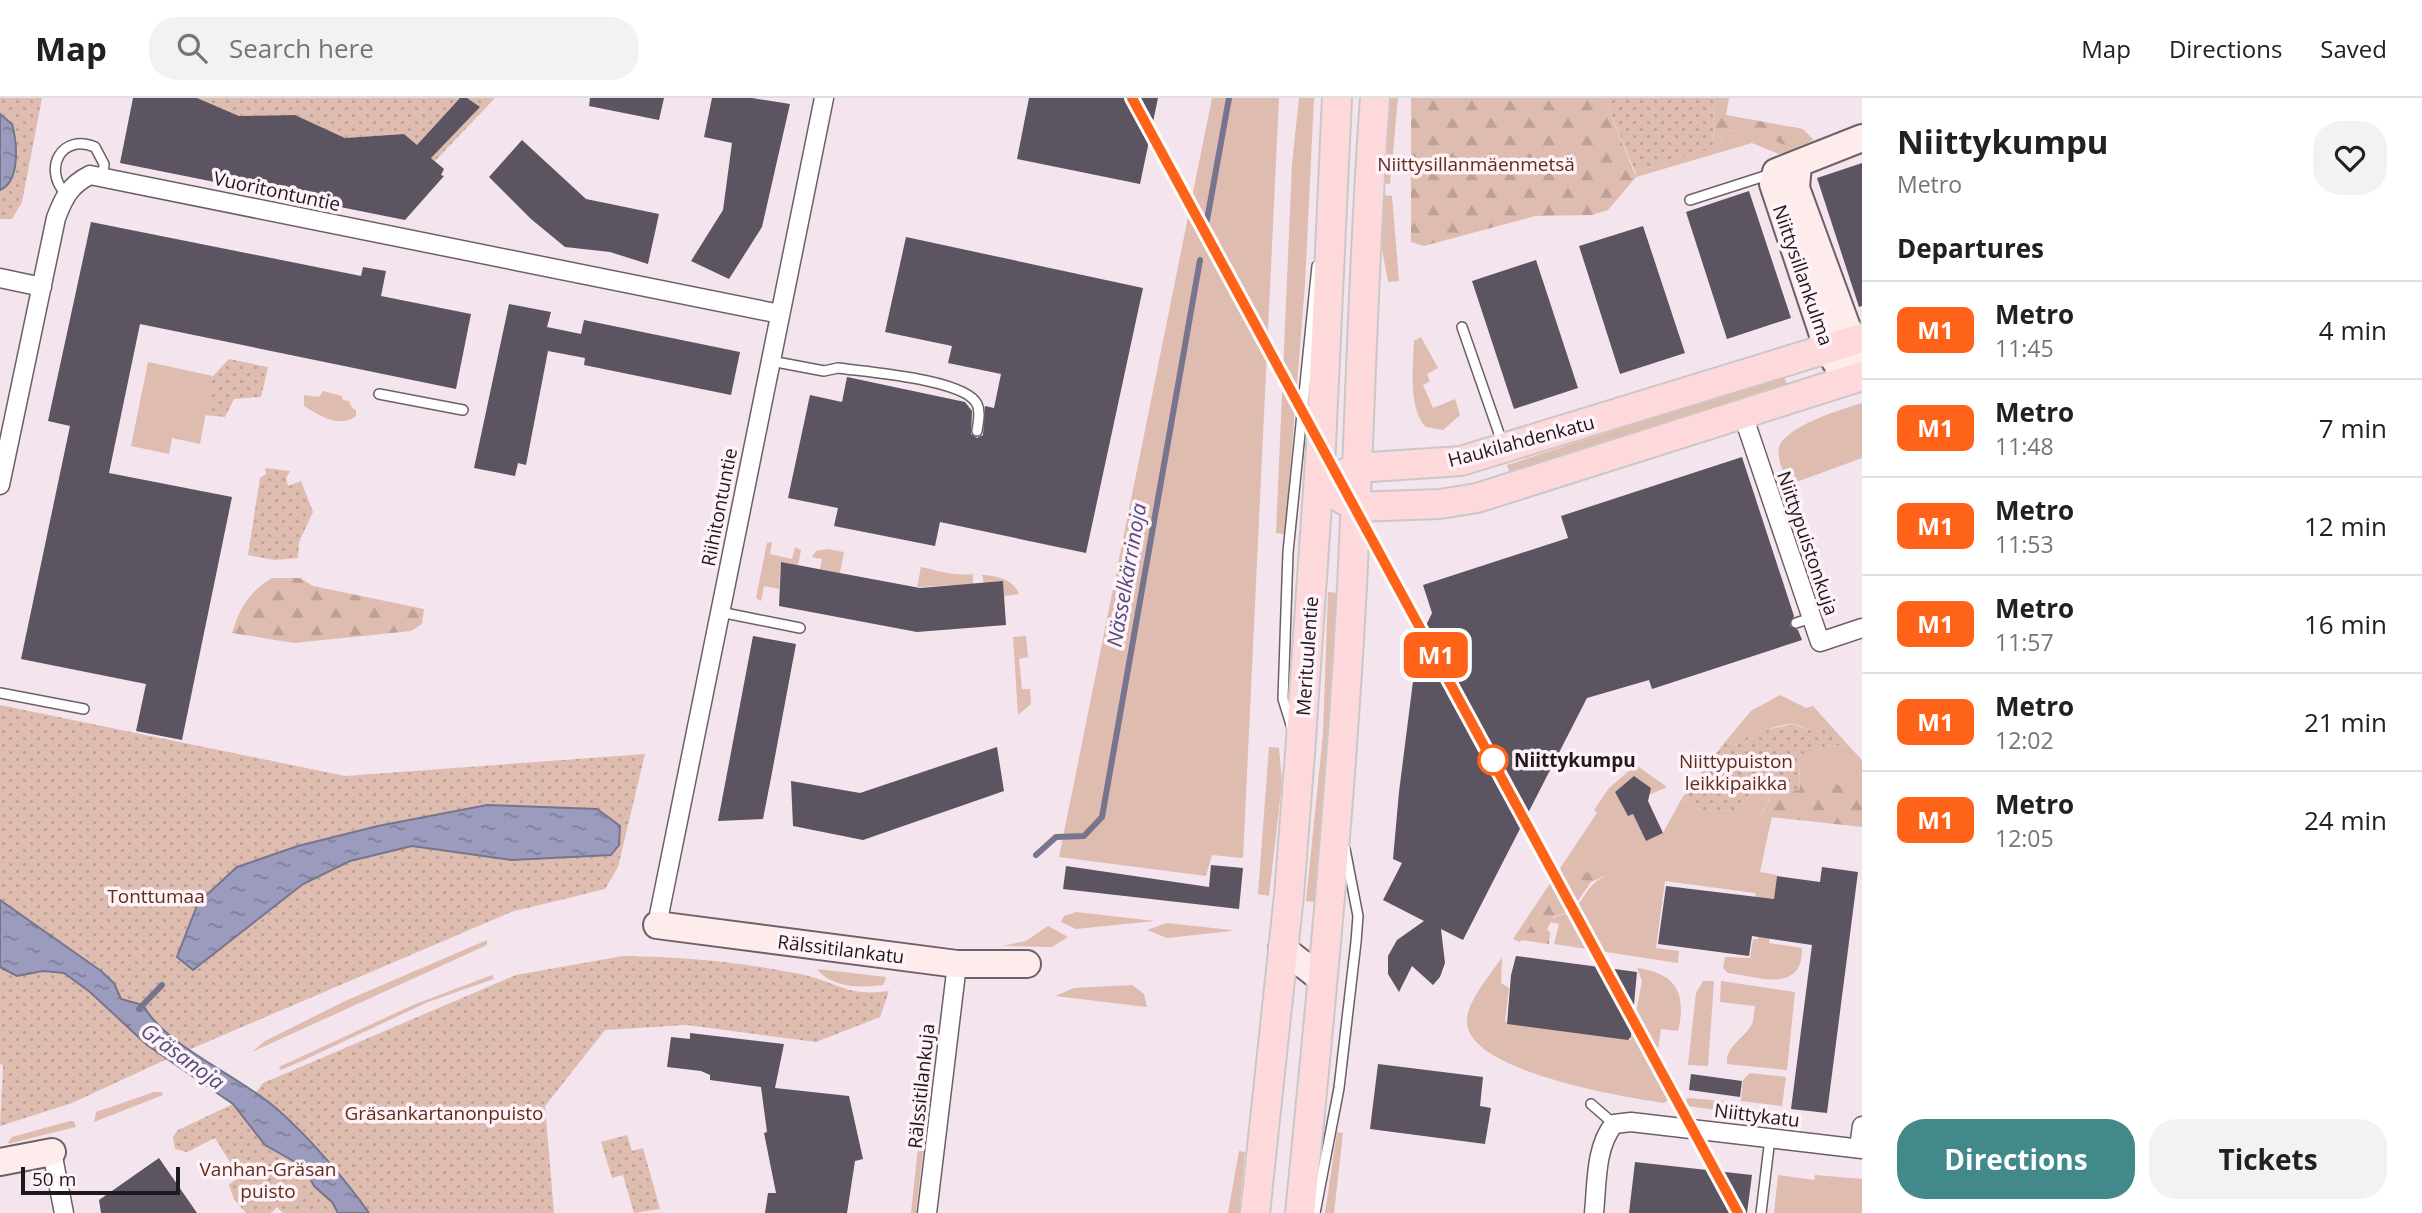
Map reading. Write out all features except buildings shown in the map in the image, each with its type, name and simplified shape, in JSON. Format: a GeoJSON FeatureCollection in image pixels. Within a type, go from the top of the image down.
{"type":"FeatureCollection","features":[{"type":"Feature","properties":{"kind":"main road","name":"Merituulentie"},"geometry":{"type":"LineString","coordinates":[[1255,1213],[1300,753],[1304,592],[1319,485],[1337,98]]}},
{"type":"Feature","properties":{"kind":"main road","name":"Merituulentie"},"geometry":{"type":"LineString","coordinates":[[1300,1213],[1337,806],[1355,507],[1366,222],[1375,98]]}},
{"type":"Feature","properties":{"kind":"main road"},"geometry":{"type":"LineString","coordinates":[[1787,168],[1862,138]]}},
{"type":"Feature","properties":{"kind":"main road","name":"Niittysillankulma"},"geometry":{"type":"LineString","coordinates":[[1787,168],[1847,343],[1855,379]]}},
{"type":"Feature","properties":{"kind":"main road","name":"Haukilahdenkatu"},"geometry":{"type":"LineString","coordinates":[[1319,485],[1356,468],[1461,461],[1847,343]]}},
{"type":"Feature","properties":{"kind":"main road","name":"Haukilahdenkatu"},"geometry":{"type":"LineString","coordinates":[[1355,507],[1440,504],[1477,498],[1855,379]]}},
{"type":"Feature","properties":{"kind":"main road"},"geometry":{"type":"LineString","coordinates":[[1319,485],[1355,507]]}},
{"type":"Feature","properties":{"kind":"main road","name":"Rälssitilankatu"},"geometry":{"type":"LineString","coordinates":[[657,925],[957,964],[1027,964]]}},
{"type":"Feature","properties":{"kind":"main road"},"geometry":{"type":"LineString","coordinates":[[1282,948],[1323,980]]}},
{"type":"Feature","properties":{"kind":"main road"},"geometry":{"type":"LineString","coordinates":[[1278,989],[1323,980]]}},
{"type":"Feature","properties":{"kind":"main road"},"geometry":{"type":"LineString","coordinates":[[0,1162],[52,1152]]}},
{"type":"Feature","properties":{"kind":"street","name":"Riihitontuntie"},"geometry":{"type":"LineString","coordinates":[[657,925],[824,98]]}},
{"type":"Feature","properties":{"kind":"street"},"geometry":{"type":"LineString","coordinates":[[0,485],[56,218],[65,194],[76,182],[90,175],[103,176]]}},
{"type":"Feature","properties":{"kind":"street","name":"Vuoritontuntie"},"geometry":{"type":"LineString","coordinates":[[103,176],[780,314]]}},
{"type":"Feature","properties":{"kind":"street"},"geometry":{"type":"LineString","coordinates":[[0,278],[42,287]]}},
{"type":"Feature","properties":{"kind":"street","name":"Niittypuistonkuja"},"geometry":{"type":"LineString","coordinates":[[1743,415],[1804,621],[1820,642],[1862,628]]}},
{"type":"Feature","properties":{"kind":"street","name":"Rälssitilankuja"},"geometry":{"type":"LineString","coordinates":[[928,1213],[957,964]]}},
{"type":"Feature","properties":{"kind":"street","name":"Niittykatu"},"geometry":{"type":"LineString","coordinates":[[1614,1124],[1631,1122],[1861,1149]]}},
{"type":"Feature","properties":{"kind":"street"},"geometry":{"type":"LineString","coordinates":[[1594,1213],[1601,1151],[1614,1124]]}},
{"type":"Feature","properties":{"kind":"street"},"geometry":{"type":"LineString","coordinates":[[1861,1149],[1862,1126]]}},
{"type":"Feature","properties":{"kind":"street"},"geometry":{"type":"LineString","coordinates":[[52,1152],[64,1213]]}},
{"type":"Feature","properties":{"kind":"lane"},"geometry":{"type":"LineString","coordinates":[[65,194],[59,187],[55,173],[58,157],[65,147],[79,142],[95,147],[104,164],[103,176]]}},
{"type":"Feature","properties":{"kind":"lane"},"geometry":{"type":"LineString","coordinates":[[1690,200],[1787,168]]}},
{"type":"Feature","properties":{"kind":"lane"},"geometry":{"type":"LineString","coordinates":[[1300,753],[1283,699],[1292,489],[1315,273],[1330,214]]}},
{"type":"Feature","properties":{"kind":"lane"},"geometry":{"type":"LineString","coordinates":[[1462,327],[1504,449]]}},
{"type":"Feature","properties":{"kind":"lane"},"geometry":{"type":"LineString","coordinates":[[770,361],[824,371],[838,368],[959,389],[977,403],[977,431]]}},
{"type":"Feature","properties":{"kind":"lane"},"geometry":{"type":"LineString","coordinates":[[379,394],[463,410]]}},
{"type":"Feature","properties":{"kind":"lane"},"geometry":{"type":"LineString","coordinates":[[1287,610],[1304,592]]}},
{"type":"Feature","properties":{"kind":"lane"},"geometry":{"type":"LineString","coordinates":[[720,612],[800,628]]}},
{"type":"Feature","properties":{"kind":"lane"},"geometry":{"type":"LineString","coordinates":[[0,693],[84,709]]}},
{"type":"Feature","properties":{"kind":"lane"},"geometry":{"type":"LineString","coordinates":[[1315,1213],[1339,1088],[1358,916],[1337,806]]}},
{"type":"Feature","properties":{"kind":"lane"},"geometry":{"type":"LineString","coordinates":[[1591,1104],[1614,1124]]}},
{"type":"Feature","properties":{"kind":"lane"},"geometry":{"type":"LineString","coordinates":[[1761,1213],[1770,1138]]}},
{"type":"Feature","properties":{"kind":"green space"},"geometry":{"type":"Polygon","coordinates":[[[0,98],[42,98],[22,202],[12,219],[0,219],[0,98]]]}},
{"type":"Feature","properties":{"kind":"green space"},"geometry":{"type":"Polygon","coordinates":[[[197,98],[495,98],[435,161],[404,134],[345,138],[295,115],[239,116],[197,98]]]}},
{"type":"Feature","properties":{"kind":"green space"},"geometry":{"type":"Polygon","coordinates":[[[1212,98],[1279,98],[1243,858],[1212,855],[1206,876],[1059,857],[1212,98]]]}},
{"type":"Feature","properties":{"kind":"green space"},"geometry":{"type":"Polygon","coordinates":[[[1299,98],[1314,98],[1305,284],[1285,534],[1276,533],[1292,164],[1299,98]]]}},
{"type":"Feature","properties":{"kind":"green space"},"geometry":{"type":"Polygon","coordinates":[[[1388,98],[1398,98],[1390,184],[1383,183],[1388,98]]]}},
{"type":"Feature","properties":{"kind":"green space","name":"Niittysillanmäenmetsä"},"geometry":{"type":"Polygon","coordinates":[[[1411,98],[1604,98],[1636,177],[1608,210],[1592,215],[1535,216],[1424,246],[1411,242],[1411,98]]]}},
{"type":"Feature","properties":{"kind":"green space"},"geometry":{"type":"Polygon","coordinates":[[[1604,98],[1714,98],[1713,148],[1635,172],[1604,98]]]}},
{"type":"Feature","properties":{"kind":"green space"},"geometry":{"type":"Polygon","coordinates":[[[1714,98],[1729,98],[1726,115],[1803,129],[1814,140],[1792,150],[1759,135],[1723,130],[1721,145],[1713,148],[1714,98]]]}},
{"type":"Feature","properties":{"kind":"green space"},"geometry":{"type":"Polygon","coordinates":[[[1723,130],[1759,135],[1792,150],[1779,154],[1752,143],[1636,177],[1635,172],[1721,145],[1723,130]]]}},
{"type":"Feature","properties":{"kind":"green space"},"geometry":{"type":"Polygon","coordinates":[[[1381,195],[1392,196],[1399,281],[1388,282],[1379,233],[1381,195]]]}},
{"type":"Feature","properties":{"kind":"green space"},"geometry":{"type":"Polygon","coordinates":[[[1421,337],[1438,368],[1427,374],[1430,381],[1423,385],[1433,408],[1455,399],[1460,415],[1443,430],[1426,427],[1416,409],[1413,387],[1414,341],[1421,337]]]}},
{"type":"Feature","properties":{"kind":"green space"},"geometry":{"type":"Polygon","coordinates":[[[229,359],[268,367],[261,397],[234,399],[225,417],[205,415],[213,376],[229,359]]]}},
{"type":"Feature","properties":{"kind":"green space"},"geometry":{"type":"Polygon","coordinates":[[[148,362],[213,376],[200,444],[172,438],[169,454],[131,446],[148,362]]]}},
{"type":"Feature","properties":{"kind":"green space"},"geometry":{"type":"Polygon","coordinates":[[[1784,376],[1787,385],[1510,474],[1507,465],[1784,376]]]}},
{"type":"Feature","properties":{"kind":"green space"},"geometry":{"type":"Polygon","coordinates":[[[323,391],[342,396],[343,400],[349,401],[356,410],[356,416],[350,420],[336,421],[304,406],[304,395],[319,397],[323,391]]]}},
{"type":"Feature","properties":{"kind":"green space"},"geometry":{"type":"Polygon","coordinates":[[[1862,403],[1862,458],[1788,485],[1779,456],[1779,447],[1784,439],[1816,419],[1862,403]]]}},
{"type":"Feature","properties":{"kind":"green space"},"geometry":{"type":"Polygon","coordinates":[[[265,468],[290,471],[286,478],[288,486],[301,481],[313,512],[299,542],[298,558],[274,560],[248,555],[260,478],[266,474],[265,468]]]}},
{"type":"Feature","properties":{"kind":"green space"},"geometry":{"type":"Polygon","coordinates":[[[772,542],[770,554],[792,559],[795,547],[801,550],[798,565],[781,562],[779,589],[764,586],[761,601],[756,598],[767,543],[772,542]]]}},
{"type":"Feature","properties":{"kind":"green space"},"geometry":{"type":"Polygon","coordinates":[[[827,549],[844,552],[840,573],[820,569],[822,559],[812,557],[816,551],[827,549]]]}},
{"type":"Feature","properties":{"kind":"green space"},"geometry":{"type":"Polygon","coordinates":[[[921,567],[950,573],[982,575],[973,575],[973,584],[917,587],[921,567]]]}},
{"type":"Feature","properties":{"kind":"green space"},"geometry":{"type":"Polygon","coordinates":[[[982,575],[1008,581],[1019,594],[1004,596],[1003,582],[984,583],[982,575]]]}},
{"type":"Feature","properties":{"kind":"green space"},"geometry":{"type":"Polygon","coordinates":[[[272,578],[300,578],[313,586],[424,609],[422,624],[411,631],[294,643],[232,633],[246,601],[272,578]]]}},
{"type":"Feature","properties":{"kind":"green space"},"geometry":{"type":"Polygon","coordinates":[[[1328,592],[1338,593],[1316,902],[1306,901],[1323,734],[1328,592]]]}},
{"type":"Feature","properties":{"kind":"green space"},"geometry":{"type":"Polygon","coordinates":[[[1026,636],[1028,657],[1019,659],[1022,689],[1030,689],[1031,704],[1018,715],[1013,637],[1026,636]]]}},
{"type":"Feature","properties":{"kind":"green space"},"geometry":{"type":"Polygon","coordinates":[[[1780,695],[1806,708],[1813,706],[1831,726],[1812,731],[1799,725],[1788,724],[1761,732],[1736,745],[1725,742],[1751,711],[1780,695]]]}},
{"type":"Feature","properties":{"kind":"green space","name":"Tonttumaa"},"geometry":{"type":"Polygon","coordinates":[[[0,705],[345,776],[645,754],[618,867],[605,889],[511,912],[165,1060],[72,1103],[0,1126],[3,1066],[0,1063],[0,705]]]}},
{"type":"Feature","properties":{"kind":"green space","name":"Niittypuiston leikkipaikka"},"geometry":{"type":"Polygon","coordinates":[[[1794,724],[1816,731],[1831,726],[1849,746],[1827,745],[1799,761],[1800,790],[1773,791],[1773,779],[1768,779],[1735,810],[1701,812],[1682,798],[1725,742],[1736,745],[1755,732],[1794,724]]]}},
{"type":"Feature","properties":{"kind":"green space"},"geometry":{"type":"Polygon","coordinates":[[[1827,745],[1849,746],[1862,760],[1862,792],[1817,779],[1800,781],[1799,761],[1827,745]]]}},
{"type":"Feature","properties":{"kind":"green space"},"geometry":{"type":"Polygon","coordinates":[[[1269,747],[1279,748],[1282,782],[1269,896],[1258,894],[1269,747]]]}},
{"type":"Feature","properties":{"kind":"green space"},"geometry":{"type":"Polygon","coordinates":[[[1636,765],[1667,787],[1649,795],[1651,788],[1634,776],[1615,792],[1628,815],[1633,814],[1646,841],[1663,833],[1682,798],[1701,812],[1735,810],[1768,779],[1773,779],[1773,791],[1761,815],[1772,816],[1760,872],[1777,875],[1769,943],[1802,948],[1795,972],[1787,977],[1765,979],[1728,973],[1723,968],[1725,957],[1750,958],[1753,939],[1758,939],[1761,920],[1755,893],[1665,881],[1656,948],[1679,951],[1678,963],[1554,944],[1559,924],[1549,922],[1579,904],[1593,884],[1605,876],[1571,870],[1520,942],[1513,939],[1597,813],[1594,810],[1609,788],[1636,765]]]}},
{"type":"Feature","properties":{"kind":"green space"},"geometry":{"type":"Polygon","coordinates":[[[1814,777],[1862,792],[1862,827],[1761,816],[1773,791],[1800,790],[1800,781],[1814,777]]]}},
{"type":"Feature","properties":{"kind":"green space"},"geometry":{"type":"Polygon","coordinates":[[[1571,870],[1606,875],[1591,882],[1570,912],[1553,917],[1547,930],[1550,932],[1549,944],[1521,940],[1571,870]]]}},
{"type":"Feature","properties":{"kind":"green space"},"geometry":{"type":"Polygon","coordinates":[[[1076,912],[1155,921],[1076,929],[1061,922],[1064,916],[1076,912]]]}},
{"type":"Feature","properties":{"kind":"green space"},"geometry":{"type":"Polygon","coordinates":[[[1167,923],[1232,931],[1167,938],[1147,930],[1167,923]]]}},
{"type":"Feature","properties":{"kind":"green space"},"geometry":{"type":"Polygon","coordinates":[[[1048,926],[1068,937],[1052,947],[1002,946],[1026,941],[1048,926]]]}},
{"type":"Feature","properties":{"kind":"green space"},"geometry":{"type":"Polygon","coordinates":[[[487,940],[487,945],[252,1052],[265,1041],[345,1001],[487,940]]]}},
{"type":"Feature","properties":{"kind":"green space","name":"Gräsankartanonpuisto"},"geometry":{"type":"Polygon","coordinates":[[[623,956],[734,963],[800,974],[862,992],[889,991],[880,1017],[816,1042],[687,1025],[605,1030],[545,1106],[554,1213],[369,1213],[276,1108],[255,1094],[263,1083],[516,975],[623,956]]]}},
{"type":"Feature","properties":{"kind":"green space"},"geometry":{"type":"Polygon","coordinates":[[[1502,957],[1501,983],[1509,988],[1505,1021],[1508,1024],[1631,1040],[1642,981],[1637,968],[1669,980],[1676,987],[1679,996],[1680,1018],[1678,1031],[1661,1029],[1655,1072],[1673,1075],[1671,1098],[1664,1103],[1552,1079],[1494,1055],[1475,1040],[1467,1023],[1470,1006],[1502,957]]]}},
{"type":"Feature","properties":{"kind":"green space"},"geometry":{"type":"Polygon","coordinates":[[[817,969],[886,979],[883,985],[847,985],[831,980],[817,969]]]}},
{"type":"Feature","properties":{"kind":"green space"},"geometry":{"type":"Polygon","coordinates":[[[492,975],[494,979],[428,1002],[302,1061],[281,1070],[279,1067],[413,1005],[492,975]]]}},
{"type":"Feature","properties":{"kind":"green space"},"geometry":{"type":"Polygon","coordinates":[[[1703,981],[1714,981],[1708,1066],[1688,1065],[1696,993],[1703,981]]]}},
{"type":"Feature","properties":{"kind":"green space"},"geometry":{"type":"Polygon","coordinates":[[[1721,981],[1795,992],[1787,1070],[1727,1064],[1732,1047],[1752,1024],[1755,1006],[1720,1002],[1721,981]]]}},
{"type":"Feature","properties":{"kind":"green space"},"geometry":{"type":"Polygon","coordinates":[[[1132,985],[1144,994],[1147,1007],[1055,996],[1074,988],[1132,985]]]}},
{"type":"Feature","properties":{"kind":"green space"},"geometry":{"type":"Polygon","coordinates":[[[928,1054],[934,1055],[916,1213],[911,1213],[928,1054]]]}},
{"type":"Feature","properties":{"kind":"green space"},"geometry":{"type":"Polygon","coordinates":[[[1750,1073],[1786,1077],[1782,1106],[1741,1101],[1743,1080],[1750,1073]]]}},
{"type":"Feature","properties":{"kind":"green space"},"geometry":{"type":"Polygon","coordinates":[[[154,1092],[162,1092],[163,1095],[94,1122],[96,1112],[154,1092]]]}},
{"type":"Feature","properties":{"kind":"green space"},"geometry":{"type":"Polygon","coordinates":[[[1686,1099],[1724,1101],[1742,1107],[1739,1113],[1687,1106],[1686,1099]]]}},
{"type":"Feature","properties":{"kind":"green space","name":"Vanhan-Gräsan puisto"},"geometry":{"type":"Polygon","coordinates":[[[233,1104],[265,1145],[304,1167],[314,1186],[332,1202],[338,1213],[283,1213],[277,1207],[271,1213],[246,1213],[234,1199],[229,1185],[239,1177],[215,1138],[187,1152],[175,1149],[173,1137],[178,1130],[233,1104]]]}},
{"type":"Feature","properties":{"kind":"green space"},"geometry":{"type":"Polygon","coordinates":[[[74,1121],[76,1127],[7,1144],[12,1137],[74,1121]]]}},
{"type":"Feature","properties":{"kind":"green space"},"geometry":{"type":"Polygon","coordinates":[[[1337,1132],[1343,1133],[1334,1213],[1325,1213],[1337,1132]]]}},
{"type":"Feature","properties":{"kind":"green space"},"geometry":{"type":"Polygon","coordinates":[[[627,1135],[632,1151],[643,1148],[660,1209],[634,1213],[623,1175],[612,1178],[601,1142],[627,1135]]]}},
{"type":"Feature","properties":{"kind":"green space"},"geometry":{"type":"Polygon","coordinates":[[[1239,1151],[1245,1152],[1239,1213],[1228,1213],[1239,1151]]]}},
{"type":"Feature","properties":{"kind":"green space"},"geometry":{"type":"Polygon","coordinates":[[[1778,1175],[1814,1180],[1815,1175],[1862,1179],[1862,1213],[1774,1213],[1778,1175]]]}},
{"type":"Feature","properties":{"kind":"water"},"geometry":{"type":"Polygon","coordinates":[[[0,114],[12,124],[16,160],[11,178],[0,190],[0,114]]]}},
{"type":"Feature","properties":{"kind":"water"},"geometry":{"type":"Polygon","coordinates":[[[487,805],[597,809],[620,826],[619,845],[611,855],[511,860],[412,846],[350,861],[303,884],[193,970],[177,957],[198,903],[237,867],[298,846],[378,826],[487,805]]]}},
{"type":"Feature","properties":{"kind":"water","name":"Gräsanoja"},"geometry":{"type":"Polygon","coordinates":[[[0,900],[101,971],[114,983],[121,999],[143,1005],[168,1034],[186,1048],[277,1109],[326,1158],[369,1213],[338,1213],[332,1202],[314,1186],[304,1167],[265,1145],[233,1104],[147,1045],[90,992],[64,973],[43,971],[17,976],[0,967],[0,900]]]}},
{"type":"Feature","properties":{"kind":"waterway","name":"Nässelkärrinoja"},"geometry":{"type":"LineString","coordinates":[[1207,220],[1229,98]]}},
{"type":"Feature","properties":{"kind":"waterway","name":"Nässelkärrinoja"},"geometry":{"type":"LineString","coordinates":[[1036,855],[1056,837],[1084,836],[1102,817],[1200,260]]}},
{"type":"Feature","properties":{"kind":"waterway","name":"Nässelkärrinoja"},"geometry":{"type":"LineString","coordinates":[[139,1009],[162,985]]}},
{"type":"Feature","properties":{"kind":"metro line","name":"M1"},"geometry":{"type":"LineString","coordinates":[[1132,98],[1738,1213]]}},
{"type":"Feature","properties":{"kind":"place","name":"Niittykumpu"},"geometry":{"type":"Point","coordinates":[1493,760]}}]}
